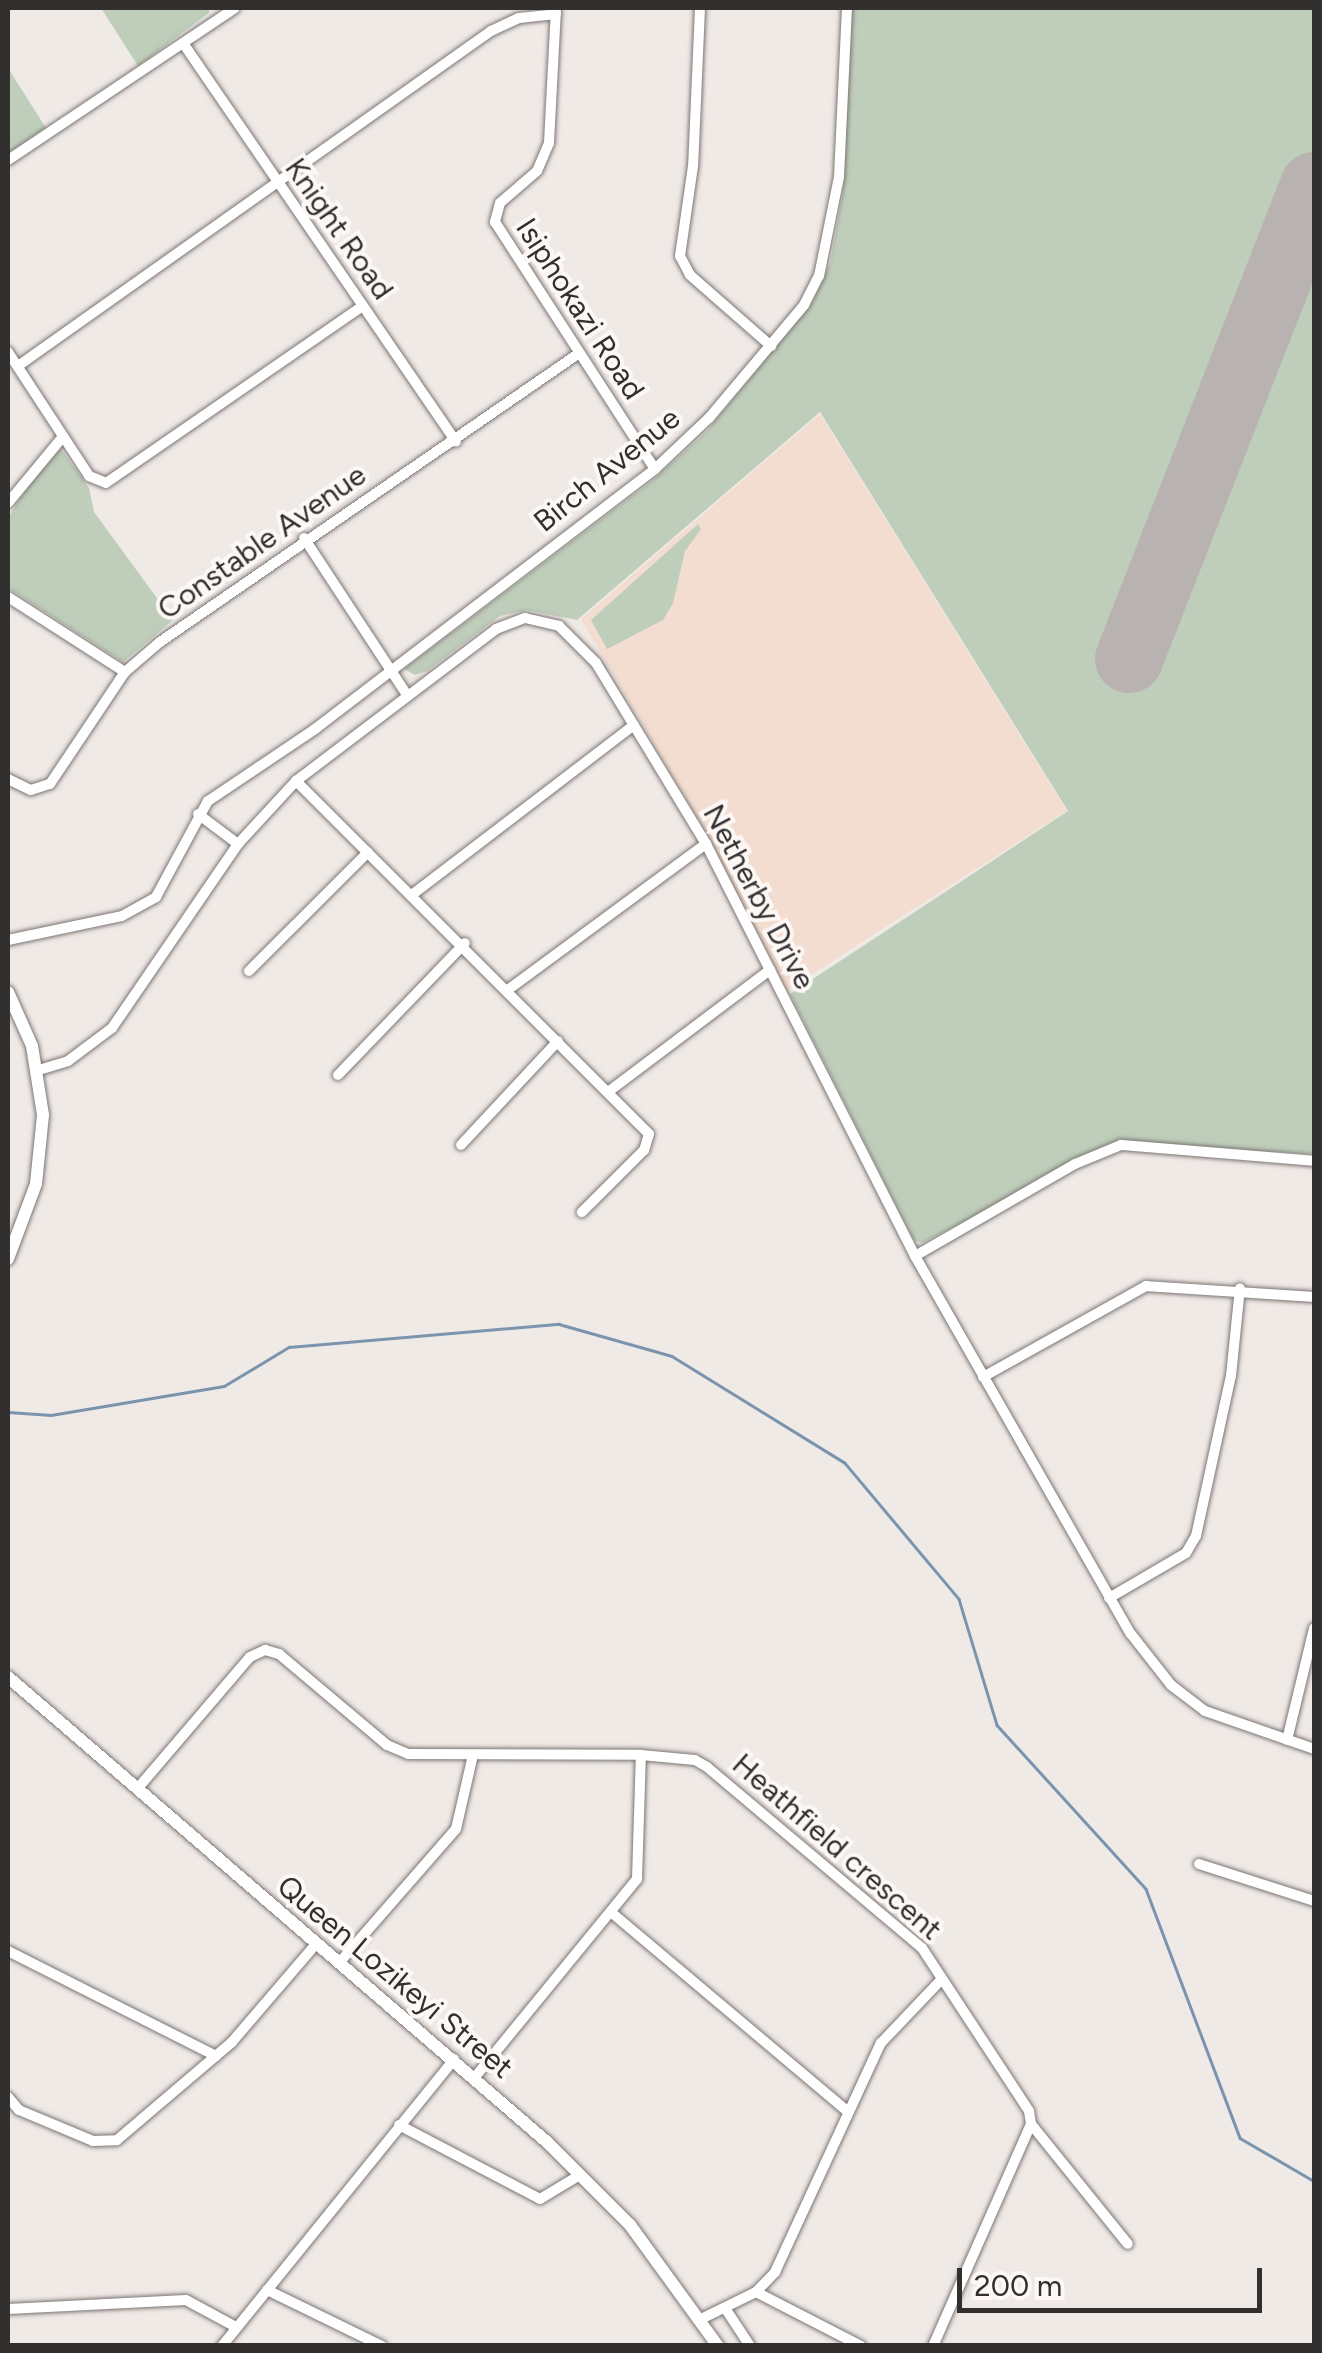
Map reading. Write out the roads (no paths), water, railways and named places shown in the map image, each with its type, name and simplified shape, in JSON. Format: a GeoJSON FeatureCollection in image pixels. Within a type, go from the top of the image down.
{"type":"FeatureCollection","features":[{"type":"Feature","properties":{"kind":"main road"},"geometry":{"type":"LineString","coordinates":[[8,992],[39,1070],[36,1184],[8,1259]]}},
{"type":"Feature","properties":{"kind":"main road","name":"Queen Lozikeyi Street"},"geometry":{"type":"LineString","coordinates":[[10,1684],[138,1788],[474,2076],[580,2175],[650,2250],[718,2346]]}},
{"type":"Feature","properties":{"kind":"street"},"geometry":{"type":"LineString","coordinates":[[8,160],[235,8]]}},
{"type":"Feature","properties":{"kind":"street"},"geometry":{"type":"LineString","coordinates":[[700,8],[693,166],[680,256],[690,275],[771,346]]}},
{"type":"Feature","properties":{"kind":"street","name":"Birch Avenue"},"geometry":{"type":"LineString","coordinates":[[198,814],[223,790],[271,762],[655,468],[771,346],[813,291],[835,216],[847,8]]}},
{"type":"Feature","properties":{"kind":"street"},"geometry":{"type":"LineString","coordinates":[[18,366],[279,188],[369,114],[491,31],[519,18],[556,11]]}},
{"type":"Feature","properties":{"kind":"street","name":"Isiphokazi Road"},"geometry":{"type":"LineString","coordinates":[[556,11],[549,144],[537,171],[500,203],[495,222],[655,468]]}},
{"type":"Feature","properties":{"kind":"street","name":"Knight Road"},"geometry":{"type":"LineString","coordinates":[[184,43],[279,188],[456,441]]}},
{"type":"Feature","properties":{"kind":"street"},"geometry":{"type":"LineString","coordinates":[[8,352],[61,439],[89,476],[114,480],[363,306]]}},
{"type":"Feature","properties":{"kind":"street","name":"Constable Avenue"},"geometry":{"type":"LineString","coordinates":[[8,779],[31,790],[50,784],[126,672],[304,538],[456,441],[578,354]]}},
{"type":"Feature","properties":{"kind":"street"},"geometry":{"type":"LineString","coordinates":[[8,503],[35,462],[61,439]]}},
{"type":"Feature","properties":{"kind":"street"},"geometry":{"type":"LineString","coordinates":[[304,538],[406,693]]}},
{"type":"Feature","properties":{"kind":"street"},"geometry":{"type":"LineString","coordinates":[[8,597],[126,672]]}},
{"type":"Feature","properties":{"kind":"street","name":"Netherby Drive"},"geometry":{"type":"LineString","coordinates":[[39,1070],[68,1061],[112,1028],[238,844],[296,781],[406,693],[496,628],[537,618],[578,641],[706,844],[914,1256],[1108,1598],[1149,1660],[1192,1702],[1314,1749]]}},
{"type":"Feature","properties":{"kind":"street"},"geometry":{"type":"LineString","coordinates":[[414,894],[634,725]]}},
{"type":"Feature","properties":{"kind":"street"},"geometry":{"type":"LineString","coordinates":[[296,781],[465,943],[650,1138],[582,1212]]}},
{"type":"Feature","properties":{"kind":"street"},"geometry":{"type":"LineString","coordinates":[[8,940],[36,940],[140,908],[168,876],[198,814],[238,844]]}},
{"type":"Feature","properties":{"kind":"street"},"geometry":{"type":"LineString","coordinates":[[509,990],[706,844]]}},
{"type":"Feature","properties":{"kind":"street"},"geometry":{"type":"LineString","coordinates":[[249,971],[368,852]]}},
{"type":"Feature","properties":{"kind":"street"},"geometry":{"type":"LineString","coordinates":[[338,1075],[465,943]]}},
{"type":"Feature","properties":{"kind":"street"},"geometry":{"type":"LineString","coordinates":[[608,1092],[770,970]]}},
{"type":"Feature","properties":{"kind":"street"},"geometry":{"type":"LineString","coordinates":[[461,1145],[558,1041]]}},
{"type":"Feature","properties":{"kind":"street"},"geometry":{"type":"LineString","coordinates":[[914,1256],[1121,1145],[1314,1161]]}},
{"type":"Feature","properties":{"kind":"street"},"geometry":{"type":"LineString","coordinates":[[983,1377],[1139,1288],[1240,1288],[1314,1297]]}},
{"type":"Feature","properties":{"kind":"street"},"geometry":{"type":"LineString","coordinates":[[1108,1598],[1192,1546],[1232,1376],[1240,1288]]}},
{"type":"Feature","properties":{"kind":"street"},"geometry":{"type":"LineString","coordinates":[[1287,1740],[1314,1628]]}},
{"type":"Feature","properties":{"kind":"street","name":"Heathfield crescent"},"geometry":{"type":"LineString","coordinates":[[138,1788],[250,1657],[265,1650],[280,1654],[398,1751],[472,1759],[681,1757],[707,1767],[922,1948],[940,1982],[1029,2111],[1031,2124],[1128,2244]]}},
{"type":"Feature","properties":{"kind":"street"},"geometry":{"type":"LineString","coordinates":[[474,2076],[612,1912],[640,1870],[641,1756]]}},
{"type":"Feature","properties":{"kind":"street"},"geometry":{"type":"LineString","coordinates":[[339,1963],[456,1829],[472,1759]]}},
{"type":"Feature","properties":{"kind":"street"},"geometry":{"type":"LineString","coordinates":[[1199,1864],[1314,1902]]}},
{"type":"Feature","properties":{"kind":"street"},"geometry":{"type":"LineString","coordinates":[[612,1912],[846,2110]]}},
{"type":"Feature","properties":{"kind":"street"},"geometry":{"type":"LineString","coordinates":[[8,2097],[19,2110],[108,2144],[216,2056],[316,1944]]}},
{"type":"Feature","properties":{"kind":"street"},"geometry":{"type":"LineString","coordinates":[[8,1951],[216,2056]]}},
{"type":"Feature","properties":{"kind":"street"},"geometry":{"type":"LineString","coordinates":[[699,2320],[756,2292],[775,2272],[846,2110],[894,2024],[940,1982]]}},
{"type":"Feature","properties":{"kind":"street"},"geometry":{"type":"LineString","coordinates":[[222,2346],[454,2059]]}},
{"type":"Feature","properties":{"kind":"street"},"geometry":{"type":"LineString","coordinates":[[933,2346],[1031,2124]]}},
{"type":"Feature","properties":{"kind":"street"},"geometry":{"type":"LineString","coordinates":[[399,2125],[540,2199],[580,2175]]}},
{"type":"Feature","properties":{"kind":"street"},"geometry":{"type":"LineString","coordinates":[[268,2290],[382,2346]]}},
{"type":"Feature","properties":{"kind":"street"},"geometry":{"type":"LineString","coordinates":[[756,2292],[861,2346]]}},
{"type":"Feature","properties":{"kind":"street"},"geometry":{"type":"LineString","coordinates":[[8,2309],[186,2300],[236,2327]]}},
{"type":"Feature","properties":{"kind":"street"},"geometry":{"type":"LineString","coordinates":[[725,2308],[750,2346]]}},
{"type":"Feature","properties":{"kind":"waterway"},"geometry":{"type":"LineString","coordinates":[[8,1412],[51,1415],[224,1386],[289,1347],[559,1324],[672,1356],[845,1463],[959,1599],[997,1725],[1146,1889],[1240,2138],[1314,2181]]}}]}
